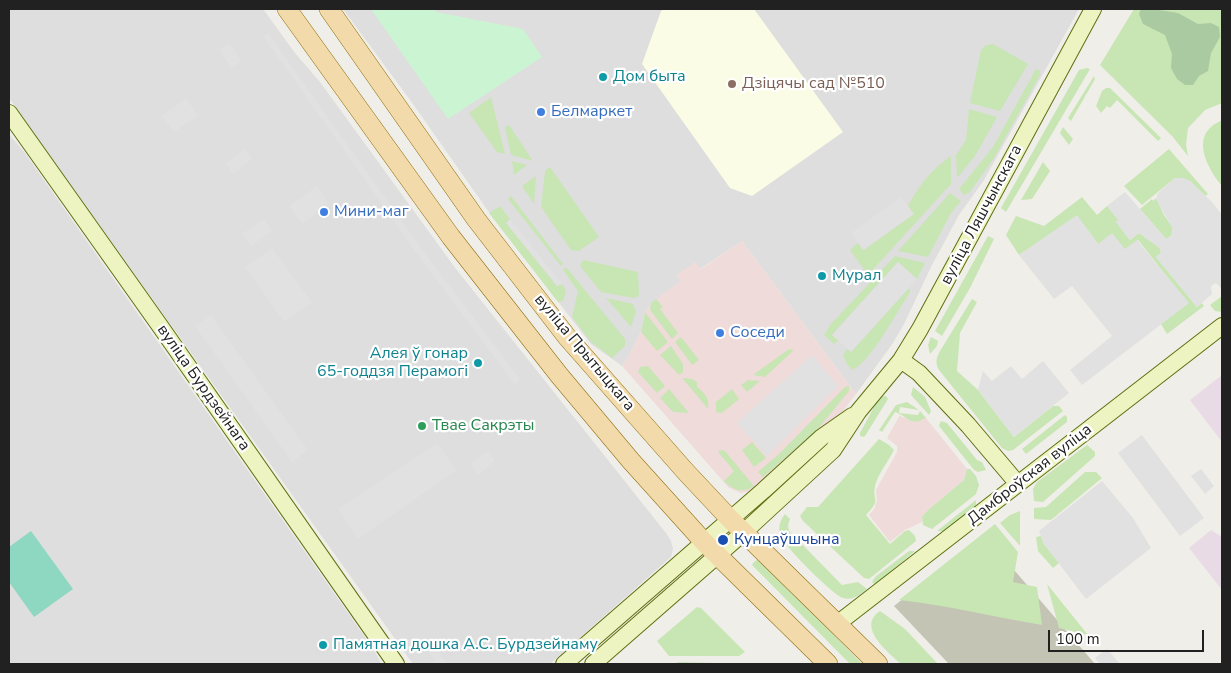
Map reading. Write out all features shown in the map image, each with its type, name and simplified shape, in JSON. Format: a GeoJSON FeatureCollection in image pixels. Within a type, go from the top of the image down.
{"type":"FeatureCollection","features":[{"type":"Feature","properties":{"kind":"main road","name":"вуліца Прытыцкага"},"geometry":{"type":"LineString","coordinates":[[287,9],[450,237],[630,461],[717,556],[828,664]]}},
{"type":"Feature","properties":{"kind":"main road","name":"вуліца Прытыцкага"},"geometry":{"type":"LineString","coordinates":[[329,9],[476,218],[567,337],[684,471],[743,533],[878,664]]}},
{"type":"Feature","properties":{"kind":"street","name":"вуліца Ляшчынскага"},"geometry":{"type":"LineString","coordinates":[[593,664],[743,533],[833,450],[858,412],[884,383],[901,360],[920,329],[1093,9]]}},
{"type":"Feature","properties":{"kind":"street","name":"вуліца Бурдзейнага"},"geometry":{"type":"LineString","coordinates":[[9,113],[396,664]]}},
{"type":"Feature","properties":{"kind":"street","name":"Дамброўская вуліца"},"geometry":{"type":"LineString","coordinates":[[837,624],[1222,326]]}},
{"type":"Feature","properties":{"kind":"street"},"geometry":{"type":"LineString","coordinates":[[901,360],[919,374],[968,425],[1018,484]]}},
{"type":"Feature","properties":{"kind":"street","name":"вуліца Ляшчынскага"},"geometry":{"type":"LineString","coordinates":[[564,664],[822,437],[858,412]]}},
{"type":"Feature","properties":{"kind":"shaded area"},"geometry":{"type":"Polygon","coordinates":[[[9,9],[263,9],[295,53],[320,82],[456,269],[666,533],[673,549],[671,557],[550,664],[413,664],[9,98],[9,9]]]}},
{"type":"Feature","properties":{"kind":"shaded area"},"geometry":{"type":"Polygon","coordinates":[[[343,9],[1079,9],[984,180],[959,215],[893,343],[856,394],[742,241],[700,269],[677,275],[681,281],[645,312],[641,332],[622,366],[591,344],[493,218],[343,9]]]}},
{"type":"Feature","properties":{"kind":"shaded area","name":"Дзіцячы сад №510"},"geometry":{"type":"Polygon","coordinates":[[[664,9],[754,9],[843,132],[752,196],[730,188],[642,64],[661,11],[664,9]]]}},
{"type":"Feature","properties":{"kind":"shaded area"},"geometry":{"type":"Polygon","coordinates":[[[268,33],[426,255],[521,380],[515,385],[420,258],[263,36],[268,33]]]}},
{"type":"Feature","properties":{"kind":"shaded area"},"geometry":{"type":"Polygon","coordinates":[[[229,43],[242,61],[232,68],[219,50],[229,43]]]}},
{"type":"Feature","properties":{"kind":"shaded area"},"geometry":{"type":"Polygon","coordinates":[[[186,98],[198,116],[174,132],[162,116],[186,98]]]}},
{"type":"Feature","properties":{"kind":"shaded area"},"geometry":{"type":"Polygon","coordinates":[[[9,134],[25,153],[374,650],[380,664],[9,664],[9,134]]]}},
{"type":"Feature","properties":{"kind":"shaded area"},"geometry":{"type":"Polygon","coordinates":[[[245,148],[252,159],[233,174],[226,164],[245,148]]]}},
{"type":"Feature","properties":{"kind":"shaded area"},"geometry":{"type":"Polygon","coordinates":[[[1175,178],[1183,178],[1190,181],[1213,203],[1222,215],[1222,289],[1216,283],[1211,286],[1212,294],[1197,307],[1156,257],[1161,253],[1160,248],[1139,233],[1130,240],[1116,222],[1118,220],[1107,206],[1125,192],[1166,239],[1171,236],[1173,229],[1156,199],[1158,193],[1175,178]]]}},
{"type":"Feature","properties":{"kind":"shaded area"},"geometry":{"type":"Polygon","coordinates":[[[317,186],[329,204],[302,224],[289,206],[317,186]]]}},
{"type":"Feature","properties":{"kind":"shaded area"},"geometry":{"type":"Polygon","coordinates":[[[901,197],[914,214],[863,250],[851,233],[901,197]]]}},
{"type":"Feature","properties":{"kind":"shaded area"},"geometry":{"type":"Polygon","coordinates":[[[1077,215],[1098,244],[1112,233],[1125,249],[1137,240],[1189,303],[1082,385],[1070,370],[1112,336],[1072,286],[1054,299],[1019,255],[1077,215]]]}},
{"type":"Feature","properties":{"kind":"shaded area"},"geometry":{"type":"Polygon","coordinates":[[[264,219],[272,231],[251,246],[242,234],[264,219]]]}},
{"type":"Feature","properties":{"kind":"shaded area"},"geometry":{"type":"Polygon","coordinates":[[[510,219],[562,284],[557,286],[506,223],[510,219]]]}},
{"type":"Feature","properties":{"kind":"shaded area"},"geometry":{"type":"Polygon","coordinates":[[[742,241],[856,394],[844,410],[802,451],[753,491],[741,493],[729,488],[622,366],[641,332],[645,312],[651,303],[681,281],[677,275],[695,262],[701,269],[742,241]]]}},
{"type":"Feature","properties":{"kind":"shaded area"},"geometry":{"type":"Polygon","coordinates":[[[272,248],[312,302],[284,322],[245,267],[272,248]]]}},
{"type":"Feature","properties":{"kind":"shaded area"},"geometry":{"type":"Polygon","coordinates":[[[898,262],[917,279],[851,352],[832,335],[898,262]]]}},
{"type":"Feature","properties":{"kind":"shaded area"},"geometry":{"type":"Polygon","coordinates":[[[211,315],[308,450],[292,462],[195,326],[211,315]]]}},
{"type":"Feature","properties":{"kind":"shaded area"},"geometry":{"type":"Polygon","coordinates":[[[812,355],[838,386],[767,456],[737,423],[812,355]]]}},
{"type":"Feature","properties":{"kind":"shaded area"},"geometry":{"type":"Polygon","coordinates":[[[1043,361],[1069,393],[1014,437],[978,390],[983,371],[992,381],[1011,366],[1022,379],[1043,361]]]}},
{"type":"Feature","properties":{"kind":"shaded area"},"geometry":{"type":"Polygon","coordinates":[[[1222,375],[1222,442],[1190,400],[1222,375]]]}},
{"type":"Feature","properties":{"kind":"shaded area"},"geometry":{"type":"Polygon","coordinates":[[[900,415],[902,417],[922,420],[926,418],[967,469],[964,480],[927,511],[922,517],[922,522],[905,530],[890,542],[869,515],[877,501],[876,490],[897,452],[897,446],[887,438],[900,415]]]}},
{"type":"Feature","properties":{"kind":"shaded area"},"geometry":{"type":"Polygon","coordinates":[[[1142,435],[1204,518],[1180,536],[1118,453],[1142,435]]]}},
{"type":"Feature","properties":{"kind":"shaded area"},"geometry":{"type":"Polygon","coordinates":[[[437,443],[457,470],[358,539],[338,509],[437,443]]]}},
{"type":"Feature","properties":{"kind":"shaded area"},"geometry":{"type":"Polygon","coordinates":[[[487,451],[495,461],[478,475],[470,464],[487,451]]]}},
{"type":"Feature","properties":{"kind":"shaded area"},"geometry":{"type":"Polygon","coordinates":[[[1201,469],[1214,486],[1205,494],[1191,476],[1201,469]]]}},
{"type":"Feature","properties":{"kind":"shaded area"},"geometry":{"type":"Polygon","coordinates":[[[1102,481],[1133,518],[1151,548],[1086,599],[1044,544],[1039,531],[1102,481]]]}},
{"type":"Feature","properties":{"kind":"shaded area"},"geometry":{"type":"Polygon","coordinates":[[[1211,530],[1222,537],[1222,590],[1189,548],[1211,530]]]}},
{"type":"Feature","properties":{"kind":"shaded area"},"geometry":{"type":"Polygon","coordinates":[[[984,535],[1095,664],[949,664],[894,606],[984,535]]]}},
{"type":"Feature","properties":{"kind":"shaded area"},"geometry":{"type":"Polygon","coordinates":[[[431,641],[447,664],[437,664],[424,646],[431,641]]]}},
{"type":"Feature","properties":{"kind":"shaded area"},"geometry":{"type":"Polygon","coordinates":[[[1107,649],[1120,664],[1100,664],[1095,658],[1107,649]]]}},
{"type":"Feature","properties":{"kind":"green space"},"geometry":{"type":"Polygon","coordinates":[[[371,9],[434,9],[436,12],[523,29],[542,57],[448,119],[371,9]]]}},
{"type":"Feature","properties":{"kind":"green space"},"geometry":{"type":"Polygon","coordinates":[[[1134,9],[1222,9],[1222,103],[1205,110],[1188,128],[1186,145],[1188,156],[1172,136],[1100,65],[1134,9]]]}},
{"type":"Feature","properties":{"kind":"green space"},"geometry":{"type":"Polygon","coordinates":[[[1141,9],[1178,13],[1198,24],[1211,23],[1219,27],[1220,37],[1211,53],[1208,71],[1199,76],[1193,85],[1185,85],[1177,79],[1171,68],[1172,54],[1165,35],[1143,24],[1139,14],[1141,9]]]}},
{"type":"Feature","properties":{"kind":"green space"},"geometry":{"type":"Polygon","coordinates":[[[993,44],[1028,64],[1000,111],[970,103],[981,50],[986,45],[993,44]]]}},
{"type":"Feature","properties":{"kind":"green space"},"geometry":{"type":"Polygon","coordinates":[[[1036,69],[1040,71],[1040,75],[994,158],[970,192],[964,195],[959,189],[993,147],[1036,69]]]}},
{"type":"Feature","properties":{"kind":"green space"},"geometry":{"type":"Polygon","coordinates":[[[1090,69],[1006,212],[1001,208],[1079,70],[1090,69]]]}},
{"type":"Feature","properties":{"kind":"green space"},"geometry":{"type":"Polygon","coordinates":[[[1094,76],[1095,79],[1071,121],[1068,118],[1094,76]]]}},
{"type":"Feature","properties":{"kind":"green space"},"geometry":{"type":"Polygon","coordinates":[[[1110,88],[1161,138],[1158,141],[1117,100],[1110,108],[1107,106],[1101,113],[1096,106],[1102,91],[1110,88]]]}},
{"type":"Feature","properties":{"kind":"green space"},"geometry":{"type":"Polygon","coordinates":[[[491,97],[505,154],[497,152],[469,113],[491,97]]]}},
{"type":"Feature","properties":{"kind":"green space"},"geometry":{"type":"Polygon","coordinates":[[[969,109],[997,117],[975,156],[957,178],[956,155],[966,140],[969,109]]]}},
{"type":"Feature","properties":{"kind":"green space"},"geometry":{"type":"Polygon","coordinates":[[[1222,120],[1222,186],[1208,165],[1203,148],[1203,140],[1213,125],[1222,120]]]}},
{"type":"Feature","properties":{"kind":"green space"},"geometry":{"type":"Polygon","coordinates":[[[509,125],[533,161],[511,155],[505,127],[509,125]]]}},
{"type":"Feature","properties":{"kind":"green space"},"geometry":{"type":"Polygon","coordinates":[[[1063,127],[1073,139],[1069,145],[1060,133],[1063,127]]]}},
{"type":"Feature","properties":{"kind":"green space"},"geometry":{"type":"Polygon","coordinates":[[[1169,149],[1208,194],[1205,196],[1190,181],[1175,178],[1142,205],[1124,186],[1169,149]]]}},
{"type":"Feature","properties":{"kind":"green space"},"geometry":{"type":"Polygon","coordinates":[[[951,156],[951,184],[868,275],[850,250],[858,243],[864,250],[913,214],[908,206],[917,191],[926,178],[951,156]]]}},
{"type":"Feature","properties":{"kind":"green space"},"geometry":{"type":"Polygon","coordinates":[[[512,161],[527,165],[514,175],[512,161]]]}},
{"type":"Feature","properties":{"kind":"green space"},"geometry":{"type":"Polygon","coordinates":[[[1043,162],[1050,171],[1032,199],[1021,200],[1043,162]]]}},
{"type":"Feature","properties":{"kind":"green space"},"geometry":{"type":"Polygon","coordinates":[[[550,167],[599,237],[579,251],[571,250],[541,207],[545,171],[550,167]]]}},
{"type":"Feature","properties":{"kind":"green space"},"geometry":{"type":"Polygon","coordinates":[[[536,176],[534,204],[522,186],[536,176]]]}},
{"type":"Feature","properties":{"kind":"green space"},"geometry":{"type":"Polygon","coordinates":[[[950,193],[961,201],[951,213],[928,257],[898,251],[950,193]]]}},
{"type":"Feature","properties":{"kind":"green space"},"geometry":{"type":"Polygon","coordinates":[[[511,196],[563,264],[561,266],[508,199],[511,196]]]}},
{"type":"Feature","properties":{"kind":"green space"},"geometry":{"type":"Polygon","coordinates":[[[1082,197],[1097,215],[1107,206],[1119,220],[1116,222],[1130,240],[1139,233],[1160,248],[1161,253],[1156,257],[1197,307],[1202,303],[1204,306],[1167,334],[1161,324],[1188,303],[1138,240],[1125,250],[1098,244],[1077,216],[1019,255],[1006,235],[1016,216],[1044,226],[1082,197]]]}},
{"type":"Feature","properties":{"kind":"green space"},"geometry":{"type":"Polygon","coordinates":[[[1156,198],[1173,228],[1171,236],[1166,239],[1140,209],[1156,198]]]}},
{"type":"Feature","properties":{"kind":"green space"},"geometry":{"type":"Polygon","coordinates":[[[500,206],[510,219],[507,223],[557,286],[562,284],[566,291],[563,301],[558,302],[489,213],[500,206]]]}},
{"type":"Feature","properties":{"kind":"green space"},"geometry":{"type":"Polygon","coordinates":[[[988,236],[994,239],[970,288],[942,336],[935,331],[988,236]]]}},
{"type":"Feature","properties":{"kind":"green space"},"geometry":{"type":"Polygon","coordinates":[[[895,256],[925,263],[917,279],[898,262],[832,335],[838,341],[834,344],[824,335],[830,325],[895,256]]]}},
{"type":"Feature","properties":{"kind":"green space"},"geometry":{"type":"Polygon","coordinates":[[[583,260],[638,272],[639,296],[634,298],[601,292],[580,266],[583,260]]]}},
{"type":"Feature","properties":{"kind":"green space"},"geometry":{"type":"Polygon","coordinates":[[[566,267],[625,339],[625,346],[612,358],[590,341],[572,317],[578,291],[563,270],[566,267]]]}},
{"type":"Feature","properties":{"kind":"green space"},"geometry":{"type":"Polygon","coordinates":[[[909,288],[910,292],[875,347],[852,370],[843,355],[847,349],[851,352],[909,288]]]}},
{"type":"Feature","properties":{"kind":"green space"},"geometry":{"type":"Polygon","coordinates":[[[1222,296],[1222,312],[1215,311],[1210,305],[1222,296]]]}},
{"type":"Feature","properties":{"kind":"green space"},"geometry":{"type":"Polygon","coordinates":[[[606,298],[633,304],[636,311],[631,327],[606,298]]]}},
{"type":"Feature","properties":{"kind":"green space"},"geometry":{"type":"Polygon","coordinates":[[[656,299],[663,307],[660,309],[678,333],[672,339],[650,310],[651,303],[656,299]]]}},
{"type":"Feature","properties":{"kind":"green space"},"geometry":{"type":"Polygon","coordinates":[[[972,299],[977,302],[960,333],[957,371],[978,390],[1014,437],[1053,406],[1059,406],[1063,411],[1013,450],[1008,451],[1002,448],[939,370],[937,365],[940,351],[972,299]]]}},
{"type":"Feature","properties":{"kind":"green space"},"geometry":{"type":"Polygon","coordinates":[[[645,312],[668,342],[657,351],[641,332],[645,312]]]}},
{"type":"Feature","properties":{"kind":"green space"},"geometry":{"type":"Polygon","coordinates":[[[681,337],[699,360],[692,365],[675,342],[681,337]]]}},
{"type":"Feature","properties":{"kind":"green space"},"geometry":{"type":"Polygon","coordinates":[[[931,337],[938,341],[937,346],[930,354],[928,345],[931,337]]]}},
{"type":"Feature","properties":{"kind":"green space"},"geometry":{"type":"Polygon","coordinates":[[[671,346],[683,364],[683,372],[679,375],[660,355],[671,346]]]}},
{"type":"Feature","properties":{"kind":"green space"},"geometry":{"type":"Polygon","coordinates":[[[789,349],[794,350],[765,377],[753,375],[789,349]]]}},
{"type":"Feature","properties":{"kind":"green space"},"geometry":{"type":"Polygon","coordinates":[[[648,366],[665,386],[657,393],[638,372],[640,367],[648,366]]]}},
{"type":"Feature","properties":{"kind":"green space"},"geometry":{"type":"Polygon","coordinates":[[[682,378],[692,379],[697,382],[697,387],[708,399],[708,409],[682,378]]]}},
{"type":"Feature","properties":{"kind":"green space"},"geometry":{"type":"Polygon","coordinates":[[[748,380],[760,381],[747,392],[741,385],[748,380]]]}},
{"type":"Feature","properties":{"kind":"green space"},"geometry":{"type":"Polygon","coordinates":[[[849,386],[849,391],[817,430],[763,477],[758,472],[779,454],[845,387],[849,386]]]}},
{"type":"Feature","properties":{"kind":"green space"},"geometry":{"type":"Polygon","coordinates":[[[913,387],[925,397],[931,411],[929,415],[911,395],[913,387]]]}},
{"type":"Feature","properties":{"kind":"green space"},"geometry":{"type":"Polygon","coordinates":[[[669,389],[689,413],[673,412],[660,398],[669,389]]]}},
{"type":"Feature","properties":{"kind":"green space"},"geometry":{"type":"Polygon","coordinates":[[[732,389],[739,399],[722,413],[716,412],[716,402],[732,389]]]}},
{"type":"Feature","properties":{"kind":"green space"},"geometry":{"type":"Polygon","coordinates":[[[883,396],[886,396],[888,399],[865,436],[860,436],[876,403],[883,396]]]}},
{"type":"Feature","properties":{"kind":"green space"},"geometry":{"type":"Polygon","coordinates":[[[907,402],[919,410],[900,407],[899,413],[918,415],[920,411],[926,418],[913,421],[895,412],[882,432],[879,430],[896,405],[907,402]]]}},
{"type":"Feature","properties":{"kind":"green space"},"geometry":{"type":"Polygon","coordinates":[[[1065,415],[1067,422],[1026,454],[1022,449],[1065,415]]]}},
{"type":"Feature","properties":{"kind":"green space"},"geometry":{"type":"Polygon","coordinates":[[[941,421],[947,423],[977,460],[982,462],[986,470],[978,472],[974,470],[939,426],[941,421]]]}},
{"type":"Feature","properties":{"kind":"green space"},"geometry":{"type":"Polygon","coordinates":[[[879,439],[894,450],[876,482],[874,491],[875,503],[866,515],[890,544],[905,531],[909,530],[915,536],[916,541],[869,579],[864,578],[803,521],[800,516],[807,507],[818,507],[879,439]]]}},
{"type":"Feature","properties":{"kind":"green space"},"geometry":{"type":"Polygon","coordinates":[[[752,442],[766,458],[754,467],[742,450],[752,442]]]}},
{"type":"Feature","properties":{"kind":"green space"},"geometry":{"type":"Polygon","coordinates":[[[1087,445],[1095,452],[1095,456],[1043,502],[1034,501],[1033,489],[1037,482],[1087,445]]]}},
{"type":"Feature","properties":{"kind":"green space"},"geometry":{"type":"Polygon","coordinates":[[[721,450],[725,451],[754,486],[746,490],[738,490],[724,481],[734,471],[718,452],[721,450]]]}},
{"type":"Feature","properties":{"kind":"green space"},"geometry":{"type":"Polygon","coordinates":[[[967,469],[970,469],[976,476],[979,485],[976,494],[932,529],[923,525],[922,517],[964,480],[967,469]]]}},
{"type":"Feature","properties":{"kind":"green space"},"geometry":{"type":"Polygon","coordinates":[[[1085,472],[1096,472],[1102,478],[1051,520],[1034,519],[1034,508],[1046,507],[1085,472]]]}},
{"type":"Feature","properties":{"kind":"green space"},"geometry":{"type":"Polygon","coordinates":[[[976,500],[976,505],[944,531],[937,531],[976,500]]]}},
{"type":"Feature","properties":{"kind":"green space"},"geometry":{"type":"Polygon","coordinates":[[[1020,511],[1020,546],[1000,523],[1010,515],[1020,511]]]}},
{"type":"Feature","properties":{"kind":"green space"},"geometry":{"type":"Polygon","coordinates":[[[785,514],[790,519],[789,531],[842,585],[858,582],[867,589],[856,597],[847,599],[838,595],[820,580],[790,549],[780,535],[780,524],[785,514]]]}},
{"type":"Feature","properties":{"kind":"green space"},"geometry":{"type":"Polygon","coordinates":[[[995,524],[1018,552],[1013,582],[1037,587],[1042,625],[899,600],[995,524]]]}},
{"type":"Feature","properties":{"kind":"green space"},"geometry":{"type":"Polygon","coordinates":[[[31,531],[73,589],[34,617],[9,582],[9,547],[31,531]]]}},
{"type":"Feature","properties":{"kind":"green space"},"geometry":{"type":"Polygon","coordinates":[[[1041,536],[1044,544],[1059,563],[1053,568],[1038,551],[1036,537],[1041,536]]]}},
{"type":"Feature","properties":{"kind":"green space"},"geometry":{"type":"Polygon","coordinates":[[[909,551],[915,551],[875,585],[872,582],[875,577],[909,551]]]}},
{"type":"Feature","properties":{"kind":"green space"},"geometry":{"type":"Polygon","coordinates":[[[758,559],[862,664],[850,664],[752,565],[758,559]]]}},
{"type":"Feature","properties":{"kind":"green space"},"geometry":{"type":"Polygon","coordinates":[[[1047,584],[1088,635],[1059,628],[1047,584]]]}},
{"type":"Feature","properties":{"kind":"green space"},"geometry":{"type":"Polygon","coordinates":[[[697,607],[701,608],[745,652],[739,656],[669,656],[657,641],[697,607]]]}},
{"type":"Feature","properties":{"kind":"green space"},"geometry":{"type":"Polygon","coordinates":[[[880,611],[905,629],[938,664],[901,664],[895,659],[882,646],[873,632],[871,624],[873,617],[880,611]]]}},
{"type":"Feature","properties":{"kind":"green space"},"geometry":{"type":"Polygon","coordinates":[[[678,662],[752,664],[675,664],[678,662]]]}},
{"type":"Feature","properties":{"kind":"place","name":"Дом быта"},"geometry":{"type":"Point","coordinates":[603,77]}},
{"type":"Feature","properties":{"kind":"place","name":"Дзіцячы сад №510"},"geometry":{"type":"Point","coordinates":[732,84]}},
{"type":"Feature","properties":{"kind":"place","name":"Белмаркет"},"geometry":{"type":"Point","coordinates":[541,112]}},
{"type":"Feature","properties":{"kind":"place","name":"Мини-маг"},"geometry":{"type":"Point","coordinates":[324,212]}},
{"type":"Feature","properties":{"kind":"place","name":"Мурал"},"geometry":{"type":"Point","coordinates":[822,276]}},
{"type":"Feature","properties":{"kind":"place","name":"Соседи"},"geometry":{"type":"Point","coordinates":[720,333]}},
{"type":"Feature","properties":{"kind":"place","name":"Алея ў гонар 65-годдзя Перамогі"},"geometry":{"type":"Point","coordinates":[478,363]}},
{"type":"Feature","properties":{"kind":"place","name":"Твае Сакрэты"},"geometry":{"type":"Point","coordinates":[422,426]}},
{"type":"Feature","properties":{"kind":"place","name":"Кунцаўшчына"},"geometry":{"type":"Point","coordinates":[723,540]}},
{"type":"Feature","properties":{"kind":"place","name":"Памятная дошка А.С. Бурдзейнаму"},"geometry":{"type":"Point","coordinates":[323,645]}}]}
